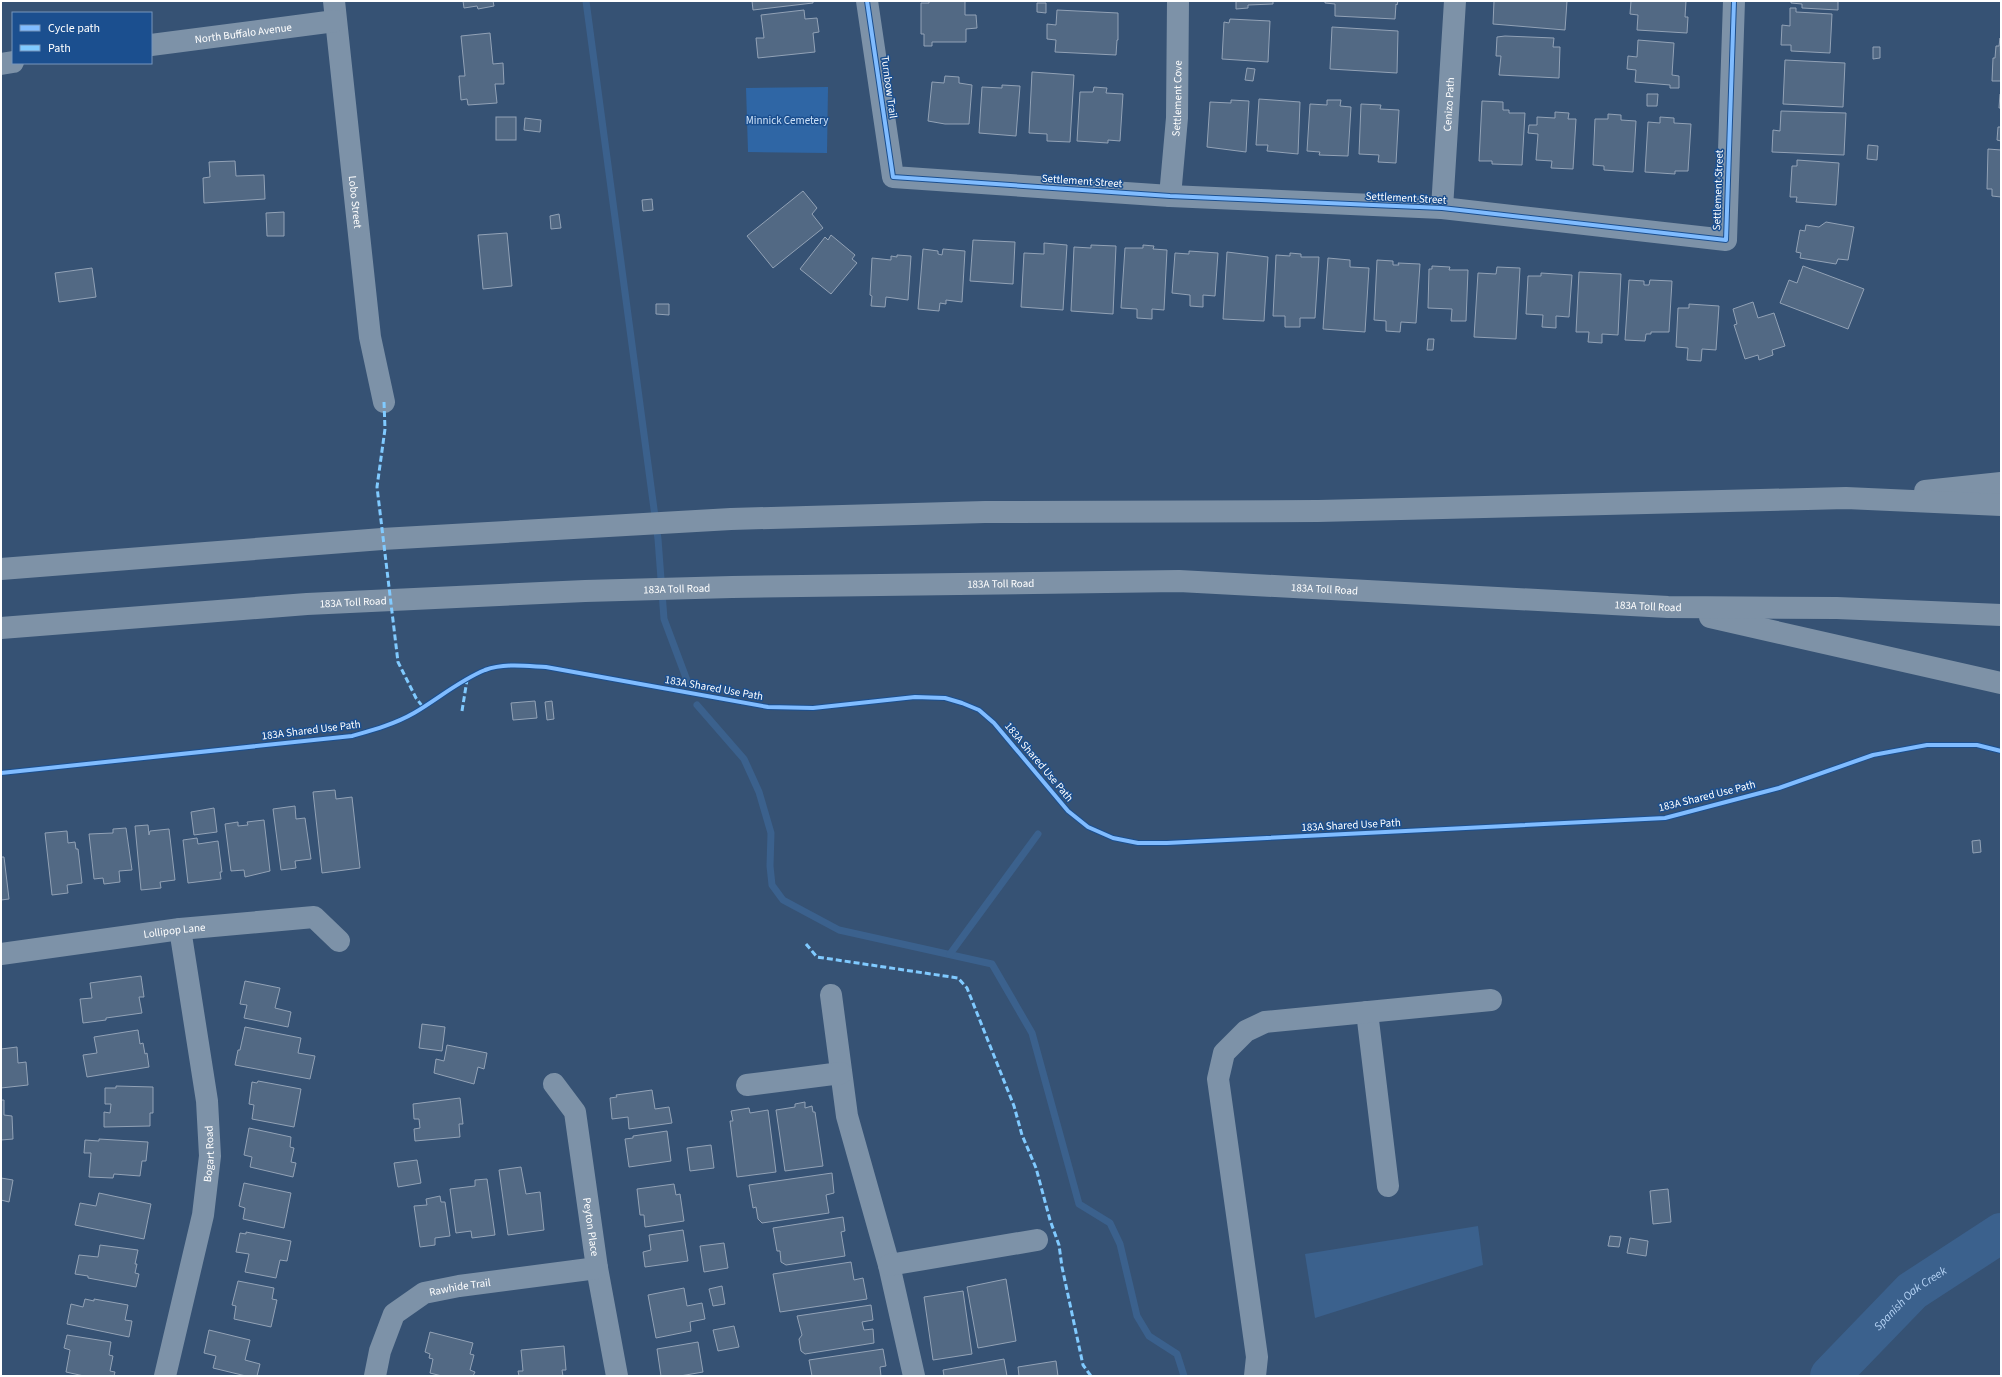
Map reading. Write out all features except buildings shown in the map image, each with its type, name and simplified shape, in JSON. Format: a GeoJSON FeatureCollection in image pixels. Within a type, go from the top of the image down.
{"type":"FeatureCollection","features":[{"type":"Feature","properties":{"kind":"highway"},"geometry":{"type":"LineString","coordinates":[[1846,498],[2001,483]]}},
{"type":"Feature","properties":{"kind":"highway"},"geometry":{"type":"LineString","coordinates":[[1,569],[382,538],[731,519],[986,512],[1318,511],[1846,498],[2001,505]]}},
{"type":"Feature","properties":{"kind":"highway","name":"183A Toll Road"},"geometry":{"type":"LineString","coordinates":[[1,628],[307,604],[586,591],[732,587],[1179,581],[1668,607],[1837,608],[2001,615]]}},
{"type":"Feature","properties":{"kind":"highway"},"geometry":{"type":"LineString","coordinates":[[1668,607],[2001,683]]}},
{"type":"Feature","properties":{"kind":"street","name":"Turnbow Trail"},"geometry":{"type":"LineString","coordinates":[[868,1],[893,177]]}},
{"type":"Feature","properties":{"kind":"street","name":"Settlement Cove"},"geometry":{"type":"LineString","coordinates":[[1170,196],[1177,118],[1178,1]]}},
{"type":"Feature","properties":{"kind":"street","name":"Cenizo Path"},"geometry":{"type":"LineString","coordinates":[[1442,208],[1455,1]]}},
{"type":"Feature","properties":{"kind":"street","name":"Settlement Street"},"geometry":{"type":"LineString","coordinates":[[893,177],[1170,196],[1442,208],[1726,240],[1734,1]]}},
{"type":"Feature","properties":{"kind":"street","name":"North Buffalo Avenue"},"geometry":{"type":"LineString","coordinates":[[152,45],[334,11]]}},
{"type":"Feature","properties":{"kind":"street","name":"Lobo Street"},"geometry":{"type":"LineString","coordinates":[[334,11],[370,337],[384,402]]}},
{"type":"Feature","properties":{"kind":"street"},"geometry":{"type":"LineString","coordinates":[[1,64],[12,62]]}},
{"type":"Feature","properties":{"kind":"street","name":"Lollipop Lane"},"geometry":{"type":"LineString","coordinates":[[1,954],[180,929],[314,917],[339,941]]}},
{"type":"Feature","properties":{"kind":"street","name":"Bogart Road"},"geometry":{"type":"LineString","coordinates":[[165,1376],[203,1215],[210,1156],[206,1101],[180,929]]}},
{"type":"Feature","properties":{"kind":"street"},"geometry":{"type":"LineString","coordinates":[[831,995],[847,1116],[889,1265],[914,1376]]}},
{"type":"Feature","properties":{"kind":"street"},"geometry":{"type":"LineString","coordinates":[[1255,1376],[1257,1357],[1218,1079],[1224,1053],[1246,1031],[1265,1022],[1491,1000]]}},
{"type":"Feature","properties":{"kind":"street"},"geometry":{"type":"LineString","coordinates":[[1367,1012],[1388,1186]]}},
{"type":"Feature","properties":{"kind":"street"},"geometry":{"type":"LineString","coordinates":[[747,1086],[841,1073]]}},
{"type":"Feature","properties":{"kind":"street","name":"Peyton Place"},"geometry":{"type":"LineString","coordinates":[[554,1084],[575,1112],[596,1268],[617,1376]]}},
{"type":"Feature","properties":{"kind":"street"},"geometry":{"type":"LineString","coordinates":[[889,1265],[1038,1240]]}},
{"type":"Feature","properties":{"kind":"street","name":"Rawhide Trail"},"geometry":{"type":"LineString","coordinates":[[375,1376],[380,1351],[394,1314],[424,1293],[459,1286],[596,1268]]}},
{"type":"Feature","properties":{"kind":"green space","name":"Minnick Cemetery"},"geometry":{"type":"Polygon","coordinates":[[[828,87],[827,153],[748,152],[746,88],[828,87]]]}},
{"type":"Feature","properties":{"kind":"shaded area"},"geometry":{"type":"Polygon","coordinates":[[[1478,1226],[1483,1265],[1315,1318],[1305,1254],[1478,1226]]]}},
{"type":"Feature","properties":{"kind":"waterway"},"geometry":{"type":"LineString","coordinates":[[586,1],[658,539],[664,619],[688,683]]}},
{"type":"Feature","properties":{"kind":"waterway"},"geometry":{"type":"LineString","coordinates":[[697,705],[744,759],[759,792],[771,833],[770,866],[772,885],[783,900],[839,930],[992,964],[1032,1033],[1079,1204],[1110,1223],[1120,1244],[1137,1316],[1149,1336],[1177,1354],[1184,1376]]}},
{"type":"Feature","properties":{"kind":"waterway"},"geometry":{"type":"LineString","coordinates":[[950,954],[1038,834]]}},
{"type":"Feature","properties":{"kind":"waterway","name":"Spanish Oak Creek"},"geometry":{"type":"LineString","coordinates":[[1830,1376],[1912,1291],[2001,1233]]}},
{"type":"Feature","properties":{"kind":"marked path"},"geometry":{"type":"LineString","coordinates":[[384,402],[385,429],[377,487],[398,662],[416,698],[423,707]]}},
{"type":"Feature","properties":{"kind":"marked path"},"geometry":{"type":"LineString","coordinates":[[462,711],[467,680]]}},
{"type":"Feature","properties":{"kind":"marked path"},"geometry":{"type":"LineString","coordinates":[[806,944],[817,957],[958,978],[967,988],[1014,1106],[1022,1135],[1036,1168],[1050,1220],[1059,1245],[1062,1267],[1083,1365],[1091,1376]]}},
{"type":"Feature","properties":{"kind":"cycle path"},"geometry":{"type":"LineString","coordinates":[[867,1],[893,177],[1170,196],[1442,208],[1726,240],[1734,1]]}},
{"type":"Feature","properties":{"kind":"cycle path","name":"183A Shared Use Path"},"geometry":{"type":"LineString","coordinates":[[1,773],[352,736],[407,717],[476,674],[500,666],[546,667],[768,707],[813,708],[915,697],[945,698],[979,710],[994,723],[1068,811],[1088,827],[1113,838],[1138,843],[1167,843],[1665,818],[1779,788],[1873,755],[1927,745],[1977,745],[2001,751]]}}]}
